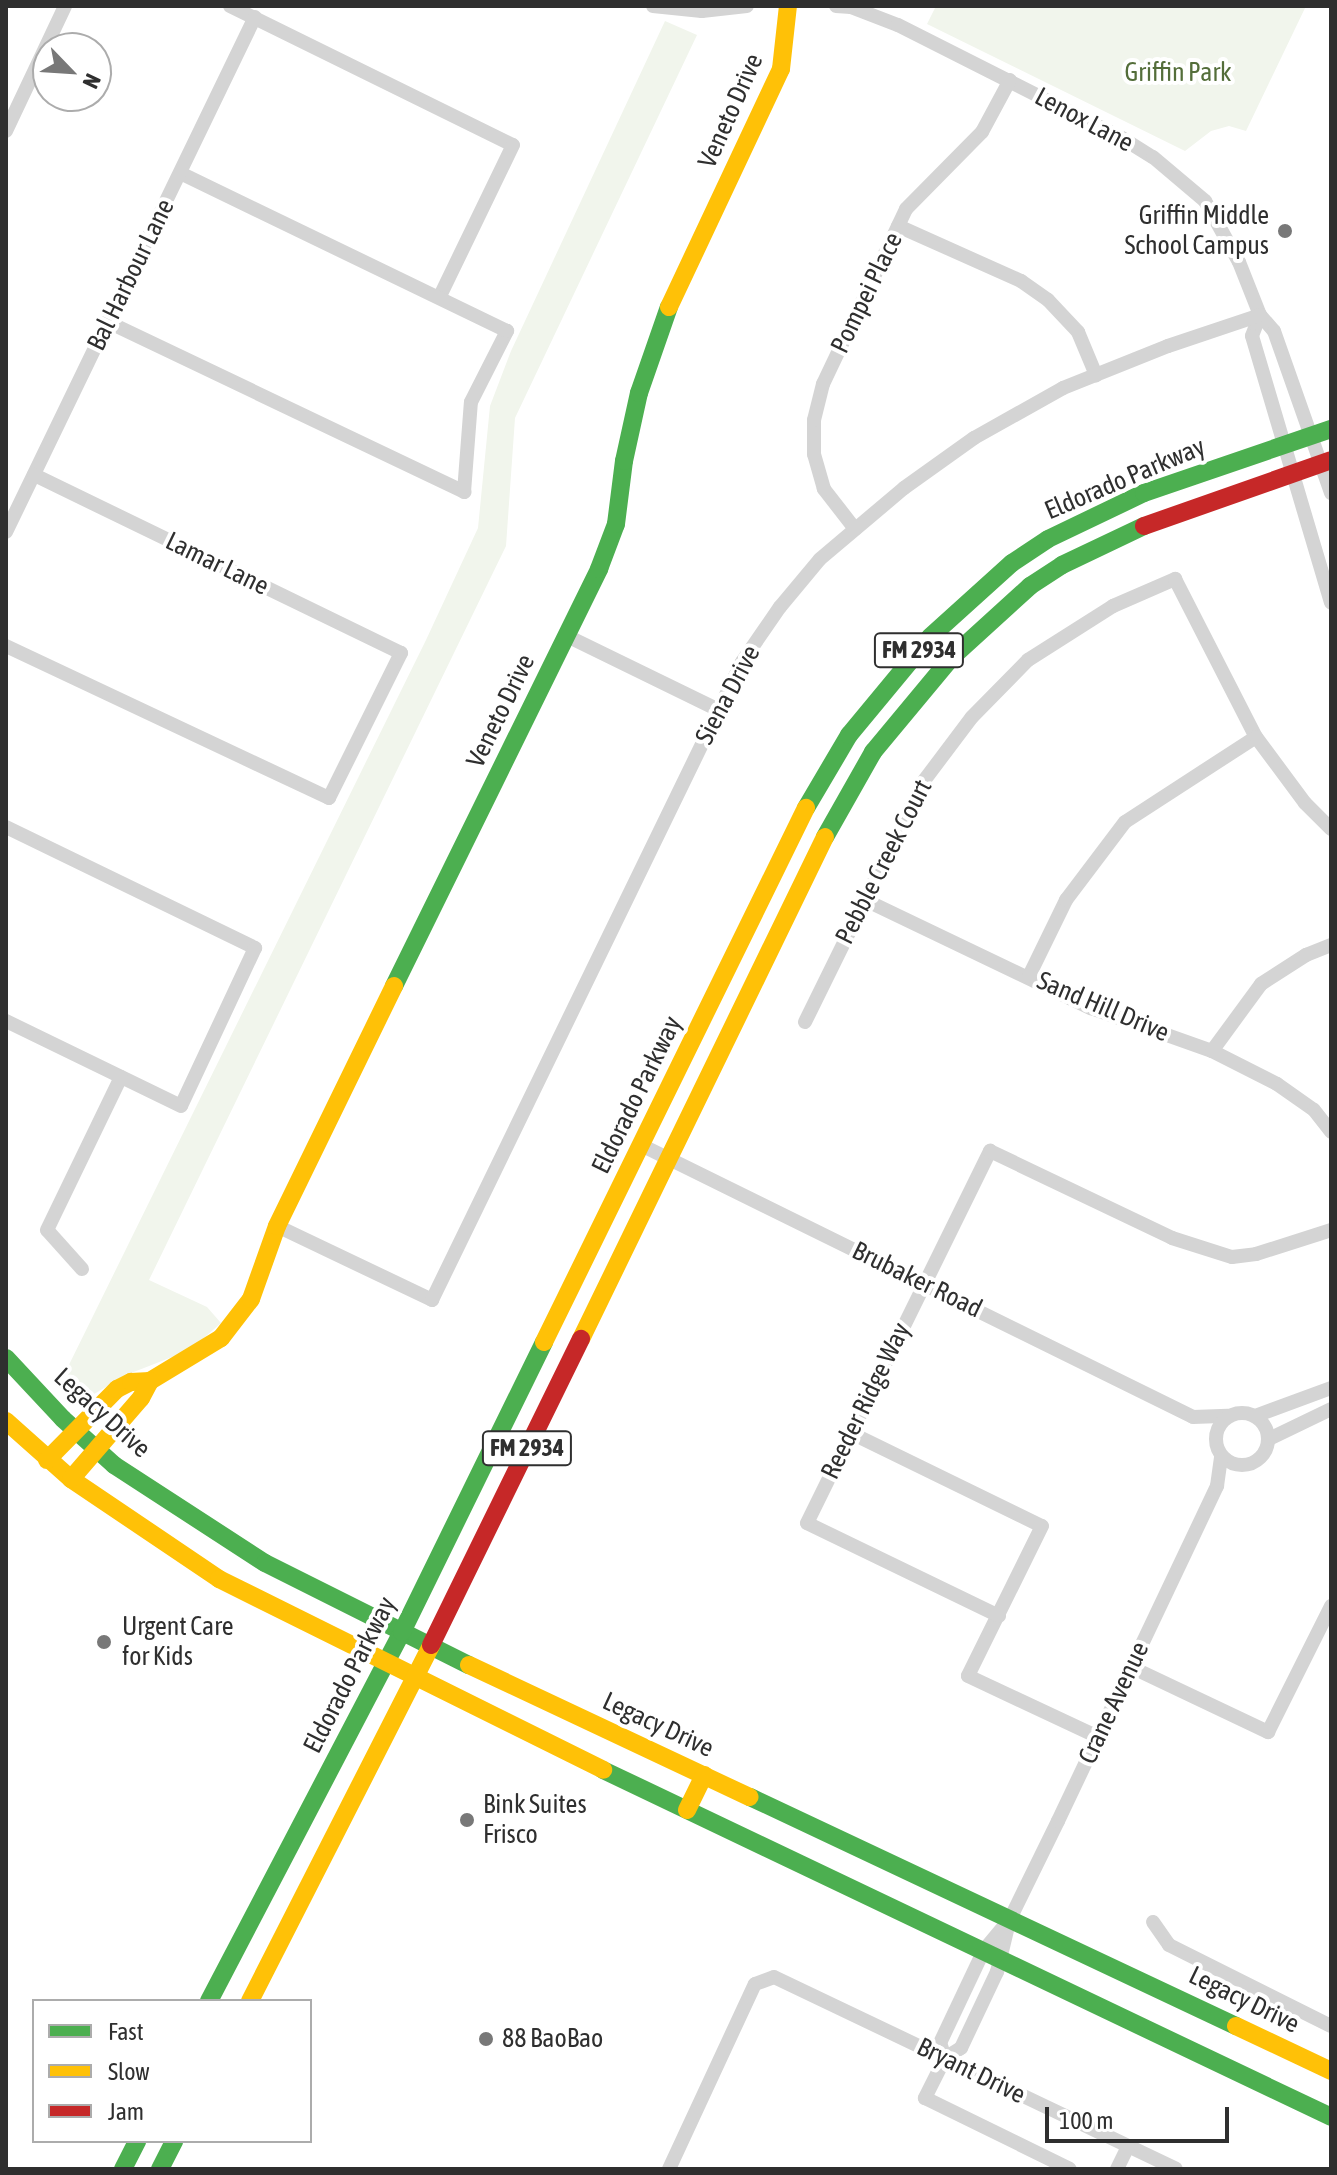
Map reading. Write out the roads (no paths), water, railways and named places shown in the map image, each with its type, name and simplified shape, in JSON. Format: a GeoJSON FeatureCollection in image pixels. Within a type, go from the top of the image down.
{"type":"FeatureCollection","features":[{"type":"Feature","properties":{"kind":"main road","name":"Veneto Drive"},"geometry":{"type":"LineString","coordinates":[[47,1460],[117,1389],[131,1382],[150,1381],[221,1338],[251,1299],[277,1226],[567,636],[616,524],[624,461],[639,393],[663,321],[781,69],[788,6]]}},
{"type":"Feature","properties":{"kind":"main road","name":"Eldorado Parkway"},"geometry":{"type":"LineString","coordinates":[[210,1999],[402,1632],[816,788],[849,735],[930,637],[1012,563],[1048,539],[1144,493],[1331,429]]}},
{"type":"Feature","properties":{"kind":"main road","name":"Eldorado Parkway"},"geometry":{"type":"LineString","coordinates":[[251,1999],[431,1647],[842,803],[873,752],[951,658],[1030,586],[1062,565],[1155,521],[1326,461]]}},
{"type":"Feature","properties":{"kind":"main road","name":"Legacy Drive"},"geometry":{"type":"LineString","coordinates":[[6,1358],[96,1449],[228,1542],[431,1647],[1331,2071]]}},
{"type":"Feature","properties":{"kind":"main road","name":"Veneto Drive"},"geometry":{"type":"LineString","coordinates":[[71,1479],[141,1398],[150,1381]]}},
{"type":"Feature","properties":{"kind":"main road"},"geometry":{"type":"LineString","coordinates":[[6,1421],[71,1479],[219,1579],[687,1810],[1331,2117]]}},
{"type":"Feature","properties":{"kind":"main road"},"geometry":{"type":"LineString","coordinates":[[687,1810],[704,1775]]}},
{"type":"Feature","properties":{"kind":"main road"},"geometry":{"type":"LineString","coordinates":[[123,2169],[136,2143]]}},
{"type":"Feature","properties":{"kind":"main road"},"geometry":{"type":"LineString","coordinates":[[160,2169],[173,2143]]}},
{"type":"Feature","properties":{"kind":"street"},"geometry":{"type":"LineString","coordinates":[[6,131],[65,6]]}},
{"type":"Feature","properties":{"kind":"street"},"geometry":{"type":"LineString","coordinates":[[230,6],[513,145],[440,296]]}},
{"type":"Feature","properties":{"kind":"street"},"geometry":{"type":"LineString","coordinates":[[653,6],[702,11],[747,6]]}},
{"type":"Feature","properties":{"kind":"street","name":"Lenox Lane"},"geometry":{"type":"LineString","coordinates":[[836,6],[851,7],[898,25],[1010,80],[1153,157],[1205,201],[1239,262],[1260,315],[1274,331],[1310,436],[1326,461],[1331,493]]}},
{"type":"Feature","properties":{"kind":"street","name":"Bal Harbour Lane"},"geometry":{"type":"LineString","coordinates":[[6,532],[255,17]]}},
{"type":"Feature","properties":{"kind":"street","name":"Pompei Place"},"geometry":{"type":"LineString","coordinates":[[855,529],[824,489],[814,454],[814,420],[823,384],[898,226],[920,192],[982,132],[1010,80]]}},
{"type":"Feature","properties":{"kind":"street"},"geometry":{"type":"LineString","coordinates":[[108,322],[464,492],[471,402],[507,331],[180,173]]}},
{"type":"Feature","properties":{"kind":"street"},"geometry":{"type":"LineString","coordinates":[[898,226],[1021,281],[1048,300],[1078,332],[1096,375]]}},
{"type":"Feature","properties":{"kind":"street","name":"Lenox Lane"},"geometry":{"type":"LineString","coordinates":[[1260,315],[1252,336],[1287,444],[1331,603]]}},
{"type":"Feature","properties":{"kind":"street","name":"Siena Drive"},"geometry":{"type":"LineString","coordinates":[[277,1226],[432,1300],[742,662],[780,607],[820,559],[904,488],[974,438],[1063,388],[1168,346],[1260,315]]}},
{"type":"Feature","properties":{"kind":"street","name":"Lamar Lane"},"geometry":{"type":"LineString","coordinates":[[6,646],[329,798],[401,653],[34,475]]}},
{"type":"Feature","properties":{"kind":"street","name":"Pebble Creek Court"},"geometry":{"type":"LineString","coordinates":[[805,1022],[923,782],[972,717],[1028,660],[1113,606],[1175,579],[1256,737]]}},
{"type":"Feature","properties":{"kind":"street"},"geometry":{"type":"LineString","coordinates":[[567,636],[719,710]]}},
{"type":"Feature","properties":{"kind":"street"},"geometry":{"type":"LineString","coordinates":[[1029,976],[1066,900],[1125,822],[1256,737],[1305,803],[1331,829]]}},
{"type":"Feature","properties":{"kind":"street"},"geometry":{"type":"LineString","coordinates":[[6,827],[255,948],[181,1106],[6,1021]]}},
{"type":"Feature","properties":{"kind":"street","name":"Sand Hill Drive"},"geometry":{"type":"LineString","coordinates":[[863,899],[1091,1008],[1212,1051],[1277,1084],[1314,1110],[1331,1132]]}},
{"type":"Feature","properties":{"kind":"street"},"geometry":{"type":"LineString","coordinates":[[1212,1051],[1261,984],[1306,955],[1331,945]]}},
{"type":"Feature","properties":{"kind":"street"},"geometry":{"type":"LineString","coordinates":[[82,1269],[47,1230],[121,1077]]}},
{"type":"Feature","properties":{"kind":"street","name":"Brubaker Road"},"geometry":{"type":"LineString","coordinates":[[641,1145],[1193,1417],[1228,1416]]}},
{"type":"Feature","properties":{"kind":"street","name":"Reeder Ridge Way"},"geometry":{"type":"LineString","coordinates":[[999,1616],[807,1523],[990,1151],[1172,1238],[1232,1257],[1256,1254],[1331,1230]]}},
{"type":"Feature","properties":{"kind":"street"},"geometry":{"type":"LineString","coordinates":[[1255,1416],[1331,1388]]}},
{"type":"Feature","properties":{"kind":"street"},"geometry":{"type":"LineString","coordinates":[[1269,1439],[1261,1420],[1244,1413],[1228,1416],[1215,1437],[1221,1456],[1242,1465],[1255,1461],[1269,1439],[1331,1409]]}},
{"type":"Feature","properties":{"kind":"street","name":"Brubaker Road"},"geometry":{"type":"LineString","coordinates":[[1193,1417],[1201,1429],[1215,1437]]}},
{"type":"Feature","properties":{"kind":"street"},"geometry":{"type":"LineString","coordinates":[[851,1433],[1042,1526],[968,1676],[1098,1737]]}},
{"type":"Feature","properties":{"kind":"street","name":"Crane Avenue"},"geometry":{"type":"LineString","coordinates":[[1010,1919],[1003,1959],[961,2048],[945,2058],[940,2043],[984,1950],[1010,1919],[1098,1737],[1217,1486],[1221,1456]]}},
{"type":"Feature","properties":{"kind":"street","name":"Crane Avenue"},"geometry":{"type":"LineString","coordinates":[[1217,1486],[1242,1465]]}},
{"type":"Feature","properties":{"kind":"street"},"geometry":{"type":"LineString","coordinates":[[1131,1667],[1268,1732],[1331,1606]]}},
{"type":"Feature","properties":{"kind":"street"},"geometry":{"type":"LineString","coordinates":[[1153,1922],[1169,1945],[1331,2026]]}},
{"type":"Feature","properties":{"kind":"street","name":"Bryant Drive"},"geometry":{"type":"LineString","coordinates":[[669,2169],[755,1984],[764,1978],[774,1977],[1176,2169]]}},
{"type":"Feature","properties":{"kind":"street"},"geometry":{"type":"LineString","coordinates":[[945,2058],[925,2098],[1070,2169]]}},
{"type":"Feature","properties":{"kind":"street"},"geometry":{"type":"LineString","coordinates":[[1117,2169],[1128,2146]]}},
{"type":"Feature","properties":{"kind":"place","name":"Griffin Middle School Campus"},"geometry":{"type":"Point","coordinates":[1285,231]}},
{"type":"Feature","properties":{"kind":"place","name":"Urgent Care for Kids"},"geometry":{"type":"Point","coordinates":[104,1642]}},
{"type":"Feature","properties":{"kind":"place","name":"Bink Suites Frisco"},"geometry":{"type":"Point","coordinates":[467,1820]}},
{"type":"Feature","properties":{"kind":"place","name":"88 BaoBao"},"geometry":{"type":"Point","coordinates":[486,2039]}},
{"type":"Feature","properties":{"kind":"park label","name":"Griffin Park"},"geometry":{"type":"Point","coordinates":[1178,73]}}]}
